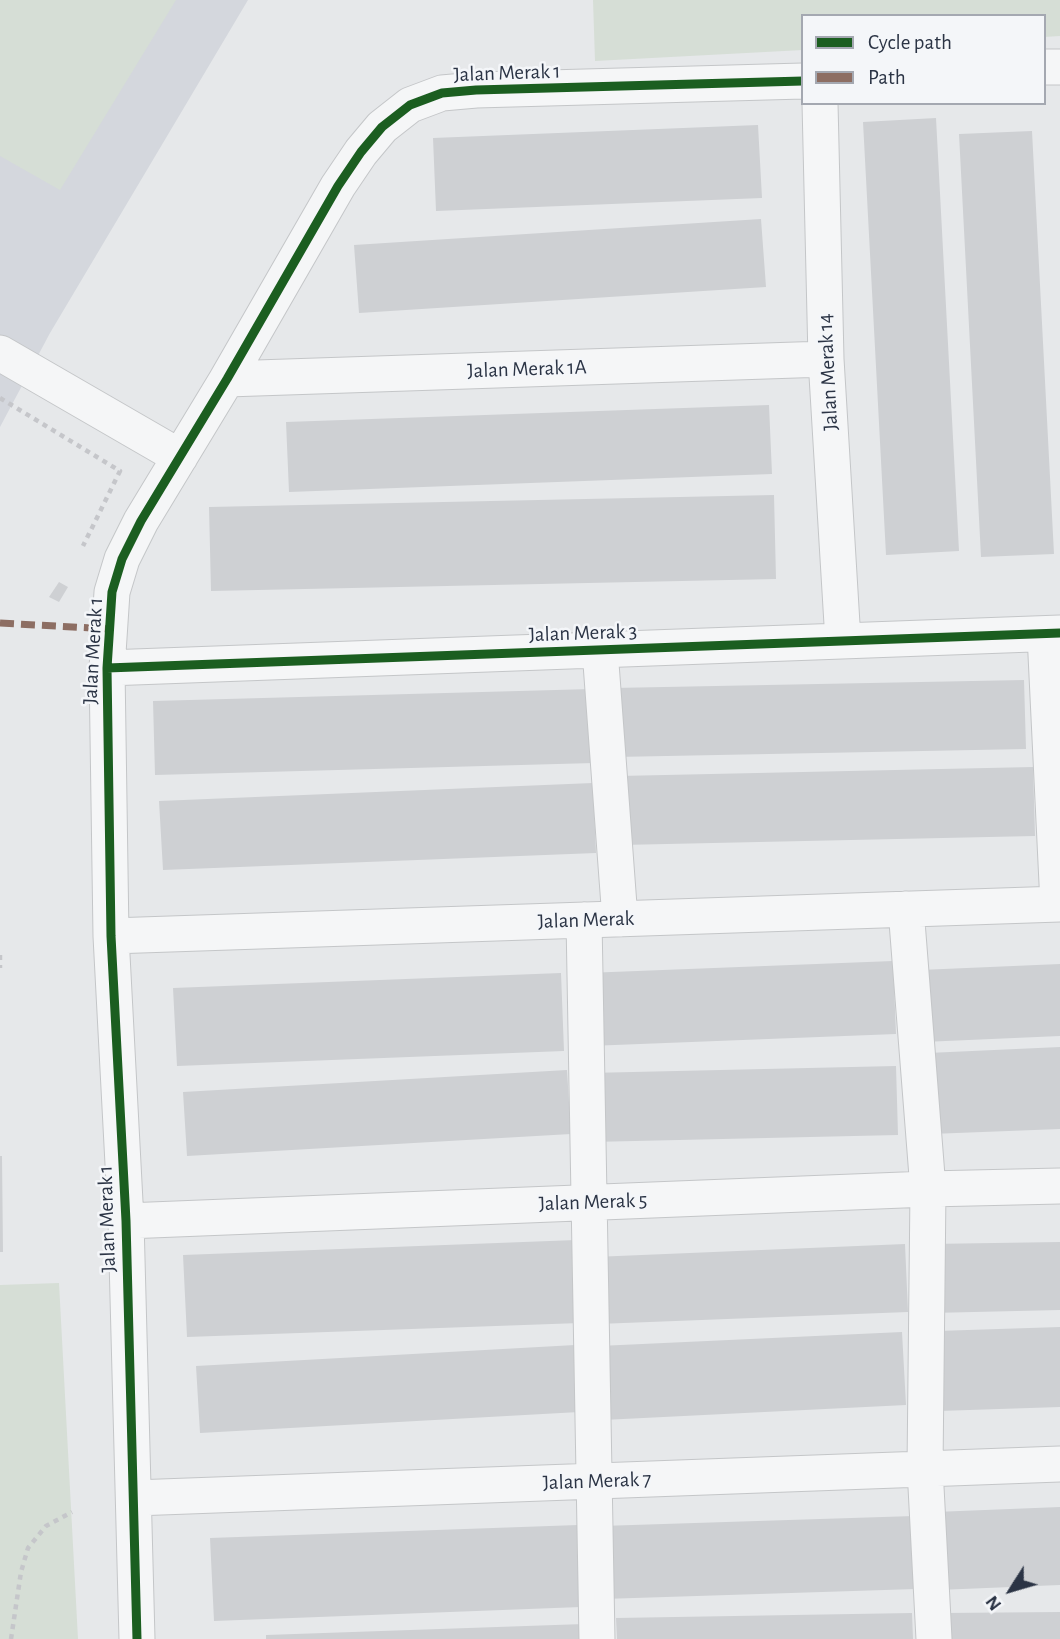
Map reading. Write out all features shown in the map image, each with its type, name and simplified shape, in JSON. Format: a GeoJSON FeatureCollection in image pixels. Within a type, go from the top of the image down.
{"type":"FeatureCollection","features":[{"type":"Feature","properties":{"kind":"street","name":"Jalan Merak 1"},"geometry":{"type":"LineString","coordinates":[[137,1639],[126,1221],[111,936],[107,668],[112,592],[122,559],[141,521],[227,379],[338,186],[382,127],[410,105],[442,93],[476,90],[801,81]]}},
{"type":"Feature","properties":{"kind":"street","name":"Jalan Merak 14"},"geometry":{"type":"LineString","coordinates":[[820,105],[827,359],[843,641]]}},
{"type":"Feature","properties":{"kind":"street"},"geometry":{"type":"LineString","coordinates":[[0,353],[180,457]]}},
{"type":"Feature","properties":{"kind":"street","name":"Jalan Merak 1A"},"geometry":{"type":"LineString","coordinates":[[227,379],[827,359]]}},
{"type":"Feature","properties":{"kind":"street"},"geometry":{"type":"LineString","coordinates":[[1053,634],[1059,904]]}},
{"type":"Feature","properties":{"kind":"street","name":"Jalan Merak 3"},"geometry":{"type":"LineString","coordinates":[[107,668],[1053,634]]}},
{"type":"Feature","properties":{"kind":"street"},"geometry":{"type":"LineString","coordinates":[[600,650],[620,919]]}},
{"type":"Feature","properties":{"kind":"street","name":"Jalan Merak"},"geometry":{"type":"LineString","coordinates":[[111,936],[1059,904]]}},
{"type":"Feature","properties":{"kind":"street"},"geometry":{"type":"LineString","coordinates":[[906,909],[928,1189],[925,1468],[934,1639]]}},
{"type":"Feature","properties":{"kind":"street"},"geometry":{"type":"LineString","coordinates":[[584,920],[597,1639]]}},
{"type":"Feature","properties":{"kind":"street","name":"Jalan Merak 5"},"geometry":{"type":"LineString","coordinates":[[126,1221],[1060,1186]]}},
{"type":"Feature","properties":{"kind":"street","name":"Jalan Merak 7"},"geometry":{"type":"LineString","coordinates":[[134,1498],[1060,1464]]}},
{"type":"Feature","properties":{"kind":"path"},"geometry":{"type":"LineString","coordinates":[[0,398],[120,471],[83,546]]}},
{"type":"Feature","properties":{"kind":"path"},"geometry":{"type":"LineString","coordinates":[[0,955],[0,968]]}},
{"type":"Feature","properties":{"kind":"path"},"geometry":{"type":"LineString","coordinates":[[11,1639],[21,1572],[28,1548],[46,1527],[72,1512]]}},
{"type":"Feature","properties":{"kind":"shaded area"},"geometry":{"type":"Polygon","coordinates":[[[0,0],[248,0],[50,333],[0,427],[0,0]]]}},
{"type":"Feature","properties":{"kind":"shaded area"},"geometry":{"type":"Polygon","coordinates":[[[0,0],[176,0],[60,190],[0,156],[0,0]]]}},
{"type":"Feature","properties":{"kind":"shaded area"},"geometry":{"type":"Polygon","coordinates":[[[593,0],[1060,0],[1060,36],[1046,37],[1046,14],[801,14],[801,50],[595,61],[593,0]]]}},
{"type":"Feature","properties":{"kind":"shaded area"},"geometry":{"type":"Polygon","coordinates":[[[59,1283],[78,1639],[0,1639],[0,1285],[59,1283]]]}},
{"type":"Feature","properties":{"kind":"building"},"geometry":{"type":"Polygon","coordinates":[[[936,118],[959,551],[886,555],[863,122],[936,118]]]}},
{"type":"Feature","properties":{"kind":"building"},"geometry":{"type":"Polygon","coordinates":[[[758,125],[762,198],[436,211],[433,138],[758,125]]]}},
{"type":"Feature","properties":{"kind":"building"},"geometry":{"type":"Polygon","coordinates":[[[1032,131],[1054,554],[981,557],[959,134],[1032,131]]]}},
{"type":"Feature","properties":{"kind":"building"},"geometry":{"type":"Polygon","coordinates":[[[761,219],[766,287],[359,313],[354,245],[761,219]]]}},
{"type":"Feature","properties":{"kind":"building"},"geometry":{"type":"Polygon","coordinates":[[[769,405],[772,474],[289,492],[286,422],[769,405]]]}},
{"type":"Feature","properties":{"kind":"building"},"geometry":{"type":"Polygon","coordinates":[[[774,495],[776,579],[211,591],[209,507],[774,495]]]}},
{"type":"Feature","properties":{"kind":"building"},"geometry":{"type":"Polygon","coordinates":[[[59,582],[68,587],[59,602],[49,597],[59,582]]]}},
{"type":"Feature","properties":{"kind":"building"},"geometry":{"type":"Polygon","coordinates":[[[1024,680],[1026,749],[615,757],[613,688],[1024,680]]]}},
{"type":"Feature","properties":{"kind":"building"},"geometry":{"type":"Polygon","coordinates":[[[592,689],[594,763],[155,775],[153,701],[592,689]]]}},
{"type":"Feature","properties":{"kind":"building"},"geometry":{"type":"Polygon","coordinates":[[[1033,767],[1035,836],[621,845],[619,776],[1033,767]]]}},
{"type":"Feature","properties":{"kind":"building"},"geometry":{"type":"Polygon","coordinates":[[[593,783],[596,853],[163,870],[159,801],[593,783]]]}},
{"type":"Feature","properties":{"kind":"building"},"geometry":{"type":"Polygon","coordinates":[[[893,961],[896,1034],[589,1046],[586,973],[893,961]]]}},
{"type":"Feature","properties":{"kind":"building"},"geometry":{"type":"Polygon","coordinates":[[[1060,964],[1060,1036],[923,1042],[920,970],[1060,964]]]}},
{"type":"Feature","properties":{"kind":"building"},"geometry":{"type":"Polygon","coordinates":[[[561,973],[564,1051],[177,1066],[173,988],[561,973]]]}},
{"type":"Feature","properties":{"kind":"building"},"geometry":{"type":"Polygon","coordinates":[[[1060,1047],[1060,1129],[931,1134],[928,1053],[1060,1047]]]}},
{"type":"Feature","properties":{"kind":"building"},"geometry":{"type":"Polygon","coordinates":[[[896,1066],[898,1135],[591,1142],[589,1073],[896,1066]]]}},
{"type":"Feature","properties":{"kind":"building"},"geometry":{"type":"Polygon","coordinates":[[[567,1070],[571,1134],[187,1156],[183,1092],[567,1070]]]}},
{"type":"Feature","properties":{"kind":"building"},"geometry":{"type":"Polygon","coordinates":[[[2,1156],[3,1252],[0,1252],[2,1156]]]}},
{"type":"Feature","properties":{"kind":"building"},"geometry":{"type":"Polygon","coordinates":[[[576,1240],[580,1323],[187,1337],[183,1255],[576,1240]]]}},
{"type":"Feature","properties":{"kind":"building"},"geometry":{"type":"Polygon","coordinates":[[[1060,1242],[1060,1310],[931,1313],[929,1244],[1060,1242]]]}},
{"type":"Feature","properties":{"kind":"building"},"geometry":{"type":"Polygon","coordinates":[[[905,1244],[908,1312],[598,1324],[594,1257],[905,1244]]]}},
{"type":"Feature","properties":{"kind":"building"},"geometry":{"type":"Polygon","coordinates":[[[1060,1327],[1060,1407],[939,1411],[937,1331],[1060,1327]]]}},
{"type":"Feature","properties":{"kind":"building"},"geometry":{"type":"Polygon","coordinates":[[[902,1332],[906,1405],[603,1420],[599,1346],[902,1332]]]}},
{"type":"Feature","properties":{"kind":"building"},"geometry":{"type":"Polygon","coordinates":[[[575,1345],[579,1412],[200,1433],[196,1366],[575,1345]]]}},
{"type":"Feature","properties":{"kind":"building"},"geometry":{"type":"Polygon","coordinates":[[[1060,1507],[1060,1585],[938,1590],[935,1512],[1060,1507]]]}},
{"type":"Feature","properties":{"kind":"building"},"geometry":{"type":"Polygon","coordinates":[[[914,1516],[916,1589],[603,1599],[601,1526],[914,1516]]]}},
{"type":"Feature","properties":{"kind":"building"},"geometry":{"type":"Polygon","coordinates":[[[578,1525],[581,1607],[214,1621],[210,1538],[578,1525]]]}},
{"type":"Feature","properties":{"kind":"building"},"geometry":{"type":"Polygon","coordinates":[[[1060,1612],[1060,1639],[943,1639],[943,1613],[1060,1612]]]}},
{"type":"Feature","properties":{"kind":"building"},"geometry":{"type":"Polygon","coordinates":[[[912,1613],[913,1639],[617,1639],[616,1618],[912,1613]]]}},
{"type":"Feature","properties":{"kind":"building"},"geometry":{"type":"Polygon","coordinates":[[[584,1624],[585,1639],[266,1639],[266,1635],[584,1624]]]}},
{"type":"Feature","properties":{"kind":"marked path"},"geometry":{"type":"LineString","coordinates":[[0,623],[109,629]]}},
{"type":"Feature","properties":{"kind":"cycle path"},"geometry":{"type":"LineString","coordinates":[[137,1639],[126,1221],[111,936],[107,668],[112,592],[122,559],[141,521],[227,379],[338,186],[382,127],[410,105],[442,93],[476,90],[801,81]]}},
{"type":"Feature","properties":{"kind":"cycle path"},"geometry":{"type":"LineString","coordinates":[[107,668],[1060,633]]}}]}
